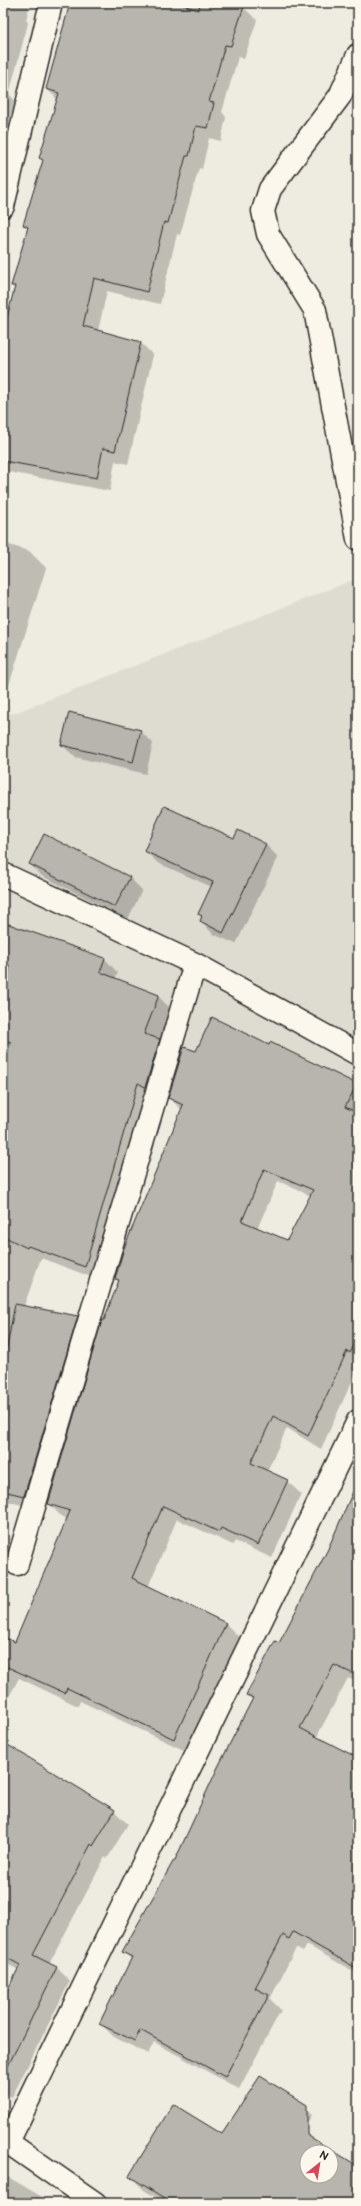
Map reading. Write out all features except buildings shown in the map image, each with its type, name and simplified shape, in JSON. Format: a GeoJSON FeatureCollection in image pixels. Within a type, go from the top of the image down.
{"type":"FeatureCollection","features":[{"type":"Feature","properties":{"kind":"street"},"geometry":{"type":"LineString","coordinates":[[3,206],[51,3]]}},
{"type":"Feature","properties":{"kind":"street"},"geometry":{"type":"LineString","coordinates":[[358,55],[340,96],[270,189],[263,211],[268,234],[315,310],[358,539]]}},
{"type":"Feature","properties":{"kind":"street"},"geometry":{"type":"LineString","coordinates":[[3,874],[195,964],[358,1054]]}},
{"type":"Feature","properties":{"kind":"street"},"geometry":{"type":"LineString","coordinates":[[18,1564],[195,964]]}},
{"type":"Feature","properties":{"kind":"street"},"geometry":{"type":"LineString","coordinates":[[95,2203],[5,2141],[358,1421]]}},
{"type":"Feature","properties":{"kind":"shaded area"},"geometry":{"type":"Polygon","coordinates":[[[358,578],[358,1170],[3,985],[3,714],[15,713],[358,578]]]}}]}
